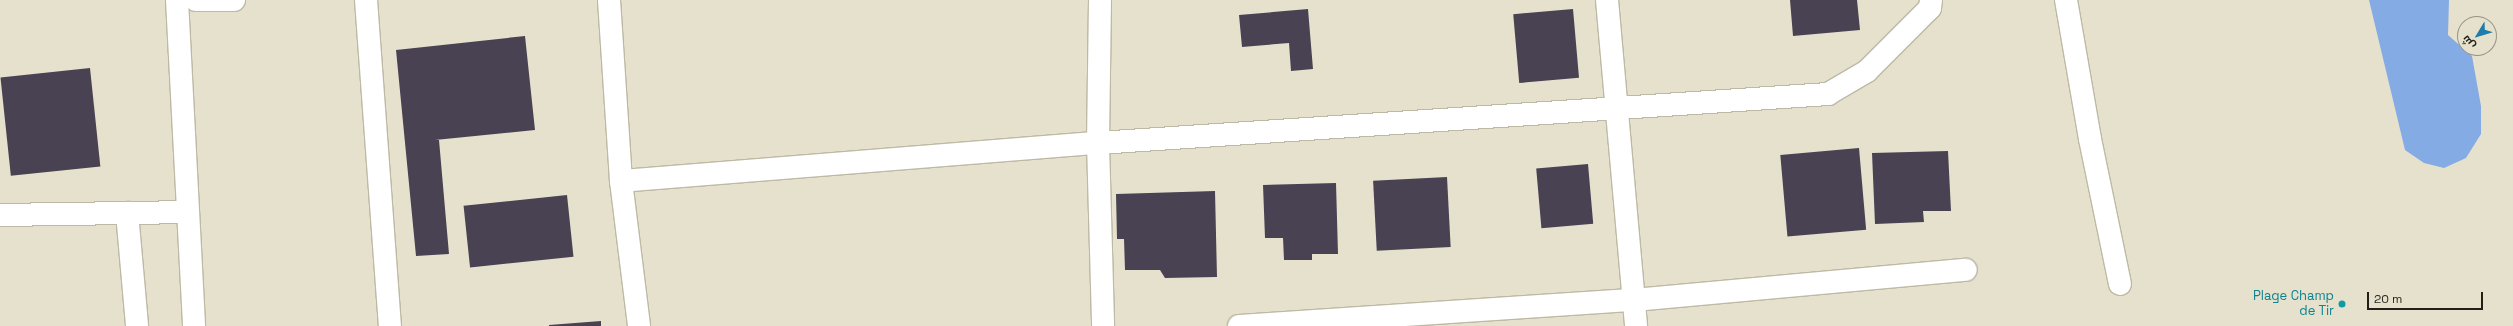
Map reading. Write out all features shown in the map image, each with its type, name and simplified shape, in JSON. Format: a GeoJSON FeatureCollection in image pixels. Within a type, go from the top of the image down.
{"type":"FeatureCollection","features":[{"type":"Feature","properties":{"kind":"street"},"geometry":{"type":"LineString","coordinates":[[177,0],[194,326]]}},
{"type":"Feature","properties":{"kind":"street"},"geometry":{"type":"LineString","coordinates":[[196,0],[234,0]]}},
{"type":"Feature","properties":{"kind":"street"},"geometry":{"type":"LineString","coordinates":[[366,0],[390,326]]}},
{"type":"Feature","properties":{"kind":"street"},"geometry":{"type":"LineString","coordinates":[[609,0],[621,181],[639,326]]}},
{"type":"Feature","properties":{"kind":"street"},"geometry":{"type":"LineString","coordinates":[[1100,0],[1098,143],[1102,326]]}},
{"type":"Feature","properties":{"kind":"street"},"geometry":{"type":"LineString","coordinates":[[1607,0],[1636,326]]}},
{"type":"Feature","properties":{"kind":"street"},"geometry":{"type":"LineString","coordinates":[[621,181],[1098,143],[1828,94],[1867,71],[1930,8],[1931,0]]}},
{"type":"Feature","properties":{"kind":"street"},"geometry":{"type":"LineString","coordinates":[[2066,0],[2090,139],[2120,284]]}},
{"type":"Feature","properties":{"kind":"street"},"geometry":{"type":"LineString","coordinates":[[0,215],[187,212]]}},
{"type":"Feature","properties":{"kind":"street"},"geometry":{"type":"LineString","coordinates":[[126,213],[137,326]]}},
{"type":"Feature","properties":{"kind":"street"},"geometry":{"type":"LineString","coordinates":[[1239,326],[1634,300],[1966,270]]}},
{"type":"Feature","properties":{"kind":"water"},"geometry":{"type":"Polygon","coordinates":[[[2369,0],[2449,0],[2448,35],[2457,43],[2457,56],[2472,56],[2481,106],[2481,134],[2466,158],[2444,168],[2424,163],[2405,150],[2369,0]]]}},
{"type":"Feature","properties":{"kind":"building"},"geometry":{"type":"Polygon","coordinates":[[[1790,0],[1857,0],[1860,30],[1793,36],[1790,0]]]}},
{"type":"Feature","properties":{"kind":"building"},"geometry":{"type":"Polygon","coordinates":[[[1308,9],[1313,69],[1291,71],[1289,43],[1242,47],[1239,15],[1308,9]]]}},
{"type":"Feature","properties":{"kind":"building"},"geometry":{"type":"Polygon","coordinates":[[[1573,9],[1579,78],[1519,83],[1513,14],[1573,9]]]}},
{"type":"Feature","properties":{"kind":"building"},"geometry":{"type":"Polygon","coordinates":[[[525,36],[535,130],[435,140],[439,140],[449,254],[416,256],[396,50],[525,36]]]}},
{"type":"Feature","properties":{"kind":"building"},"geometry":{"type":"Polygon","coordinates":[[[90,68],[100,166],[11,176],[0,77],[90,68]]]}},
{"type":"Feature","properties":{"kind":"building"},"geometry":{"type":"Polygon","coordinates":[[[1859,148],[1866,230],[1787,237],[1780,155],[1859,148]]]}},
{"type":"Feature","properties":{"kind":"building"},"geometry":{"type":"Polygon","coordinates":[[[1948,151],[1951,211],[1923,211],[1924,222],[1875,224],[1872,153],[1948,151]]]}},
{"type":"Feature","properties":{"kind":"building"},"geometry":{"type":"Polygon","coordinates":[[[1588,164],[1593,224],[1541,228],[1536,169],[1588,164]]]}},
{"type":"Feature","properties":{"kind":"building"},"geometry":{"type":"Polygon","coordinates":[[[1447,177],[1451,247],[1377,251],[1373,181],[1447,177]]]}},
{"type":"Feature","properties":{"kind":"building"},"geometry":{"type":"Polygon","coordinates":[[[1336,183],[1338,254],[1312,254],[1312,260],[1284,260],[1283,238],[1265,238],[1263,185],[1336,183]]]}},
{"type":"Feature","properties":{"kind":"building"},"geometry":{"type":"Polygon","coordinates":[[[1215,191],[1217,277],[1165,278],[1160,270],[1125,270],[1124,239],[1117,239],[1116,194],[1215,191]]]}},
{"type":"Feature","properties":{"kind":"building"},"geometry":{"type":"Polygon","coordinates":[[[567,195],[573,257],[470,268],[464,206],[567,195]]]}},
{"type":"Feature","properties":{"kind":"building"},"geometry":{"type":"Polygon","coordinates":[[[601,321],[601,326],[549,326],[549,325],[601,321]]]}},
{"type":"Feature","properties":{"kind":"place","name":"Plage Champ de Tir"},"geometry":{"type":"Point","coordinates":[2342,304]}}]}
